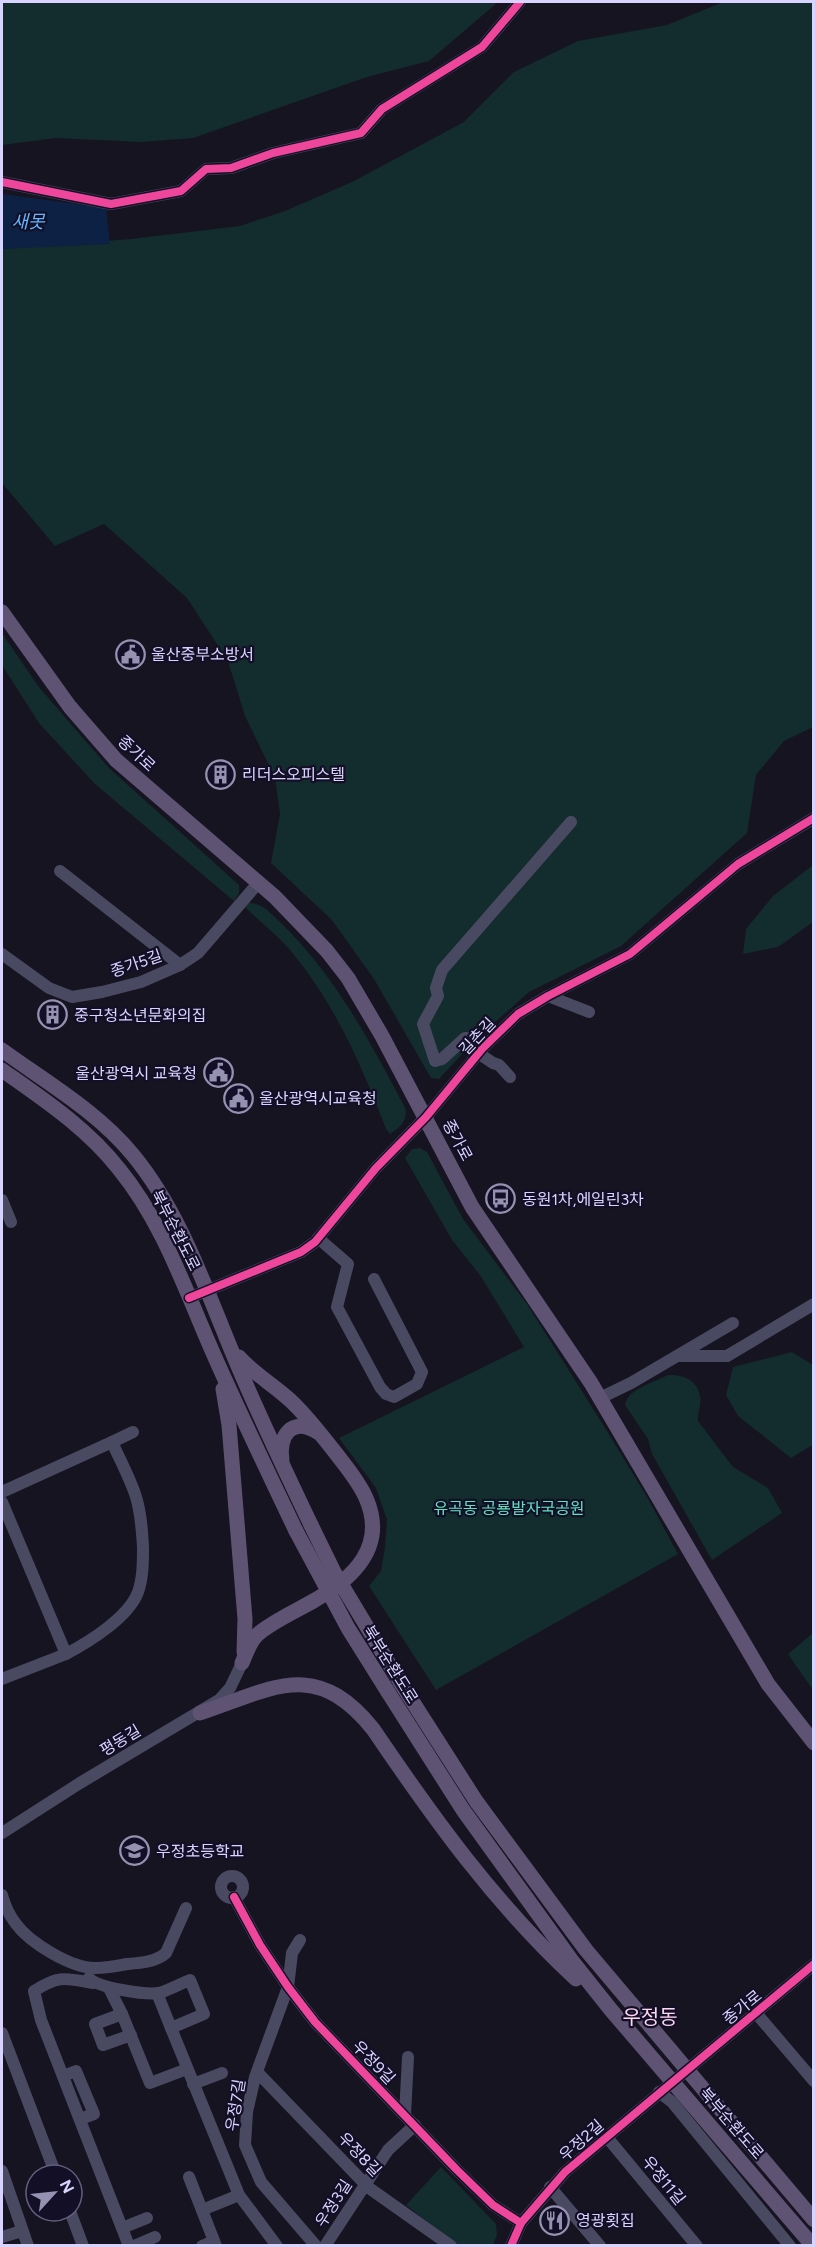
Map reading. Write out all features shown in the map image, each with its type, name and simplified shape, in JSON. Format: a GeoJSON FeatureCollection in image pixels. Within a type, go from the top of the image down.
{"type":"FeatureCollection","features":[{"type":"Feature","properties":{"kind":"main road","name":"종가로"},"geometry":{"type":"LineString","coordinates":[[2,612],[69,707],[116,760],[259,882],[299,920],[348,978],[426,1117],[472,1207],[600,1398],[768,1684],[813,1743]]}},
{"type":"Feature","properties":{"kind":"main road","name":"북부순환도로"},"geometry":{"type":"LineString","coordinates":[[2,1050],[83,1108],[110,1131],[133,1155],[154,1185],[175,1221],[310,1525],[394,1687],[463,1810],[559,1944],[611,2010],[813,2246]]}},
{"type":"Feature","properties":{"kind":"main road","name":"북부순환도로"},"geometry":{"type":"LineString","coordinates":[[2,1070],[73,1122],[119,1168],[158,1230],[296,1531],[348,1628],[442,1750],[524,1868],[586,1950],[813,2220]]}},
{"type":"Feature","properties":{"kind":"main road"},"geometry":{"type":"LineString","coordinates":[[228,1341],[249,1368],[289,1399],[322,1436],[355,1478],[366,1498],[372,1520],[372,1534],[366,1554],[354,1572],[332,1590],[257,1635],[242,1663]]}},
{"type":"Feature","properties":{"kind":"main road"},"geometry":{"type":"LineString","coordinates":[[217,1363],[229,1425],[245,1619],[245,1647],[242,1663]]}},
{"type":"Feature","properties":{"kind":"main road"},"geometry":{"type":"LineString","coordinates":[[284,1467],[281,1447],[283,1439],[290,1430],[300,1426],[307,1427],[322,1436]]}},
{"type":"Feature","properties":{"kind":"main road"},"geometry":{"type":"LineString","coordinates":[[200,1713],[284,1684],[323,1689],[343,1698],[360,1712],[373,1729],[457,1849],[525,1928],[611,2010]]}},
{"type":"Feature","properties":{"kind":"street"},"geometry":{"type":"LineString","coordinates":[[2,182],[111,204],[181,191],[206,169],[231,168],[273,153],[361,133],[382,109],[482,47],[520,2]]}},
{"type":"Feature","properties":{"kind":"street","name":"길촌길"},"geometry":{"type":"LineString","coordinates":[[189,1298],[301,1252],[318,1238],[376,1168],[426,1117],[478,1053],[518,1014],[630,954],[738,864],[813,818]]}},
{"type":"Feature","properties":{"kind":"street"},"geometry":{"type":"LineString","coordinates":[[510,1077],[500,1065],[493,1064],[478,1053],[470,1039],[465,1038],[442,1059],[435,1061],[423,1024],[438,996],[436,988],[442,970],[571,822]]}},
{"type":"Feature","properties":{"kind":"street"},"geometry":{"type":"LineString","coordinates":[[60,871],[180,965]]}},
{"type":"Feature","properties":{"kind":"street","name":"종가5길"},"geometry":{"type":"LineString","coordinates":[[2,954],[49,988],[72,998],[141,982],[180,965],[198,953],[259,882]]}},
{"type":"Feature","properties":{"kind":"street"},"geometry":{"type":"LineString","coordinates":[[548,996],[589,1012]]}},
{"type":"Feature","properties":{"kind":"street"},"geometry":{"type":"LineString","coordinates":[[2,1200],[11,1222]]}},
{"type":"Feature","properties":{"kind":"street"},"geometry":{"type":"LineString","coordinates":[[318,1238],[348,1264],[348,1280],[337,1307],[380,1387],[386,1395],[394,1397],[417,1384],[422,1372],[374,1280]]}},
{"type":"Feature","properties":{"kind":"street"},"geometry":{"type":"LineString","coordinates":[[677,1356],[727,1356],[813,1304]]}},
{"type":"Feature","properties":{"kind":"street"},"geometry":{"type":"LineString","coordinates":[[600,1398],[631,1383],[733,1323]]}},
{"type":"Feature","properties":{"kind":"street"},"geometry":{"type":"LineString","coordinates":[[2,1492],[133,1432]]}},
{"type":"Feature","properties":{"kind":"street"},"geometry":{"type":"LineString","coordinates":[[2,1679],[78,1647],[122,1616],[137,1594],[143,1568],[142,1522],[136,1496],[112,1442]]}},
{"type":"Feature","properties":{"kind":"street"},"geometry":{"type":"LineString","coordinates":[[2,1502],[66,1654]]}},
{"type":"Feature","properties":{"kind":"street","name":"평동길"},"geometry":{"type":"LineString","coordinates":[[2,1833],[80,1783],[219,1700],[230,1688],[242,1663]]}},
{"type":"Feature","properties":{"kind":"street"},"geometry":{"type":"LineString","coordinates":[[2,1895],[7,1911],[16,1925],[30,1938],[76,1964],[93,1968],[161,1958],[166,1953],[186,1908]]}},
{"type":"Feature","properties":{"kind":"street","name":"우정9길"},"geometry":{"type":"LineString","coordinates":[[234,1897],[260,1944],[288,1987],[315,2022],[457,2170],[493,2205],[521,2223]]}},
{"type":"Feature","properties":{"kind":"street","name":"우정7길"},"geometry":{"type":"LineString","coordinates":[[300,1940],[292,1953],[288,1987],[257,2072],[247,2112],[245,2145],[261,2182],[316,2246]]}},
{"type":"Feature","properties":{"kind":"street"},"geometry":{"type":"LineString","coordinates":[[76,1964],[93,1983]]}},
{"type":"Feature","properties":{"kind":"street","name":"종가로"},"geometry":{"type":"LineString","coordinates":[[687,2069],[813,1964]]}},
{"type":"Feature","properties":{"kind":"street"},"geometry":{"type":"LineString","coordinates":[[129,2246],[41,2020],[34,1991],[51,1980],[66,1978],[109,1988],[157,1993],[190,1980],[204,2014],[171,2028]]}},
{"type":"Feature","properties":{"kind":"street"},"geometry":{"type":"LineString","coordinates":[[109,1988],[150,2083],[187,2069]]}},
{"type":"Feature","properties":{"kind":"street"},"geometry":{"type":"LineString","coordinates":[[157,1993],[239,2195],[277,2246]]}},
{"type":"Feature","properties":{"kind":"street"},"geometry":{"type":"LineString","coordinates":[[756,2013],[813,2081]]}},
{"type":"Feature","properties":{"kind":"street"},"geometry":{"type":"LineString","coordinates":[[122,2014],[95,2025],[103,2045],[131,2035]]}},
{"type":"Feature","properties":{"kind":"street"},"geometry":{"type":"LineString","coordinates":[[2,2033],[51,2163]]}},
{"type":"Feature","properties":{"kind":"street"},"geometry":{"type":"LineString","coordinates":[[405,2115],[408,2057]]}},
{"type":"Feature","properties":{"kind":"street","name":"우정2길"},"geometry":{"type":"LineString","coordinates":[[511,2246],[521,2223],[550,2187],[606,2136],[687,2069]]}},
{"type":"Feature","properties":{"kind":"street","name":"우정8길"},"geometry":{"type":"LineString","coordinates":[[257,2072],[365,2184],[451,2246]]}},
{"type":"Feature","properties":{"kind":"street"},"geometry":{"type":"LineString","coordinates":[[193,2084],[222,2073]]}},
{"type":"Feature","properties":{"kind":"street"},"geometry":{"type":"LineString","coordinates":[[659,2092],[672,2102],[790,2246]]}},
{"type":"Feature","properties":{"kind":"street","name":"우정3길"},"geometry":{"type":"LineString","coordinates":[[325,2246],[388,2150],[415,2125]]}},
{"type":"Feature","properties":{"kind":"street","name":"우정11길"},"geometry":{"type":"LineString","coordinates":[[606,2136],[697,2246]]}},
{"type":"Feature","properties":{"kind":"street"},"geometry":{"type":"LineString","coordinates":[[2,2171],[28,2246]]}},
{"type":"Feature","properties":{"kind":"street"},"geometry":{"type":"LineString","coordinates":[[189,2176],[215,2243],[202,2246]]}},
{"type":"Feature","properties":{"kind":"street"},"geometry":{"type":"LineString","coordinates":[[550,2187],[600,2246]]}},
{"type":"Feature","properties":{"kind":"street"},"geometry":{"type":"LineString","coordinates":[[202,2210],[239,2195]]}},
{"type":"Feature","properties":{"kind":"street"},"geometry":{"type":"LineString","coordinates":[[122,2228],[147,2218]]}},
{"type":"Feature","properties":{"kind":"street"},"geometry":{"type":"LineString","coordinates":[[74,2223],[83,2246]]}},
{"type":"Feature","properties":{"kind":"street"},"geometry":{"type":"LineString","coordinates":[[2,2237],[22,2231]]}},
{"type":"Feature","properties":{"kind":"street"},"geometry":{"type":"LineString","coordinates":[[134,2246],[155,2237]]}},
{"type":"Feature","properties":{"kind":"green space"},"geometry":{"type":"Polygon","coordinates":[[[2,2],[498,2],[429,61],[367,77],[193,138],[141,142],[56,138],[2,145],[2,2]]]}},
{"type":"Feature","properties":{"kind":"green space"},"geometry":{"type":"Polygon","coordinates":[[[723,2],[813,2],[813,727],[784,741],[756,775],[747,833],[621,946],[529,992],[475,1040],[439,1079],[431,1078],[374,979],[332,920],[271,863],[280,814],[275,778],[245,716],[228,661],[187,598],[104,524],[55,546],[2,483],[2,249],[131,239],[240,226],[285,211],[352,182],[464,122],[514,72],[578,41],[667,25],[723,2]]]}},
{"type":"Feature","properties":{"kind":"green space"},"geometry":{"type":"Polygon","coordinates":[[[2,633],[38,686],[109,768],[239,885],[239,893],[234,901],[95,784],[39,723],[2,665],[2,633]]]}},
{"type":"Feature","properties":{"kind":"green space"},"geometry":{"type":"Polygon","coordinates":[[[813,865],[813,922],[778,947],[743,954],[746,929],[773,896],[813,865]]]}},
{"type":"Feature","properties":{"kind":"green space"},"geometry":{"type":"Polygon","coordinates":[[[249,903],[254,903],[267,910],[301,944],[336,988],[351,1012],[406,1110],[402,1124],[390,1134],[347,1039],[323,995],[289,948],[245,907],[249,903]]]}},
{"type":"Feature","properties":{"kind":"green space","name":"유곡동 공룡발자국공원"},"geometry":{"type":"Polygon","coordinates":[[[420,1148],[427,1152],[463,1219],[527,1304],[647,1497],[678,1554],[436,1690],[369,1586],[381,1571],[387,1520],[376,1488],[339,1438],[524,1347],[480,1275],[452,1240],[405,1158],[412,1149],[420,1148]]]}},
{"type":"Feature","properties":{"kind":"green space"},"geometry":{"type":"Polygon","coordinates":[[[792,1352],[813,1365],[814,1444],[791,1458],[738,1416],[726,1395],[733,1367],[792,1352]]]}},
{"type":"Feature","properties":{"kind":"green space"},"geometry":{"type":"Polygon","coordinates":[[[668,1375],[684,1377],[693,1382],[699,1391],[698,1421],[733,1467],[768,1488],[782,1513],[712,1560],[652,1454],[648,1439],[625,1405],[627,1399],[636,1390],[668,1375]]]}},
{"type":"Feature","properties":{"kind":"green space"},"geometry":{"type":"Polygon","coordinates":[[[813,1633],[813,1690],[788,1654],[813,1633]]]}},
{"type":"Feature","properties":{"kind":"green space"},"geometry":{"type":"Polygon","coordinates":[[[441,2167],[496,2224],[497,2235],[493,2245],[457,2245],[406,2205],[441,2167]]]}},
{"type":"Feature","properties":{"kind":"water","name":"새못"},"geometry":{"type":"Polygon","coordinates":[[[2,194],[106,208],[110,244],[2,249],[2,194]]]}},
{"type":"Feature","properties":{"kind":"cycle path"},"geometry":{"type":"LineString","coordinates":[[2,182],[111,204],[181,191],[206,169],[231,168],[273,153],[361,133],[382,109],[482,47],[520,2]]}},
{"type":"Feature","properties":{"kind":"cycle path"},"geometry":{"type":"LineString","coordinates":[[189,1298],[301,1252],[315,1242],[376,1168],[426,1117],[482,1049],[518,1014],[630,954],[738,864],[814,818]]}},
{"type":"Feature","properties":{"kind":"cycle path"},"geometry":{"type":"LineString","coordinates":[[234,1897],[260,1945],[315,2022],[457,2170],[493,2205],[521,2223]]}},
{"type":"Feature","properties":{"kind":"cycle path"},"geometry":{"type":"LineString","coordinates":[[511,2246],[521,2223],[565,2172],[814,1964]]}},
{"type":"Feature","properties":{"kind":"place","name":"울산중부소방서"},"geometry":{"type":"Point","coordinates":[130,654]}},
{"type":"Feature","properties":{"kind":"place","name":"리더스오피스텔"},"geometry":{"type":"Point","coordinates":[221,774]}},
{"type":"Feature","properties":{"kind":"place","name":"중구청소년문화의집"},"geometry":{"type":"Point","coordinates":[53,1015]}},
{"type":"Feature","properties":{"kind":"place","name":"울산광역시 교육청"},"geometry":{"type":"Point","coordinates":[218,1073]}},
{"type":"Feature","properties":{"kind":"place","name":"울산광역시교육청"},"geometry":{"type":"Point","coordinates":[238,1098]}},
{"type":"Feature","properties":{"kind":"place","name":"동원1차,에일린3차"},"geometry":{"type":"Point","coordinates":[501,1199]}},
{"type":"Feature","properties":{"kind":"place","name":"우정초등학교"},"geometry":{"type":"Point","coordinates":[135,1851]}},
{"type":"Feature","properties":{"kind":"place","name":"영광횟집"},"geometry":{"type":"Point","coordinates":[555,2220]}},
{"type":"Feature","properties":{"kind":"district","name":"우정동"},"geometry":{"type":"Point","coordinates":[650,2017]}}]}
